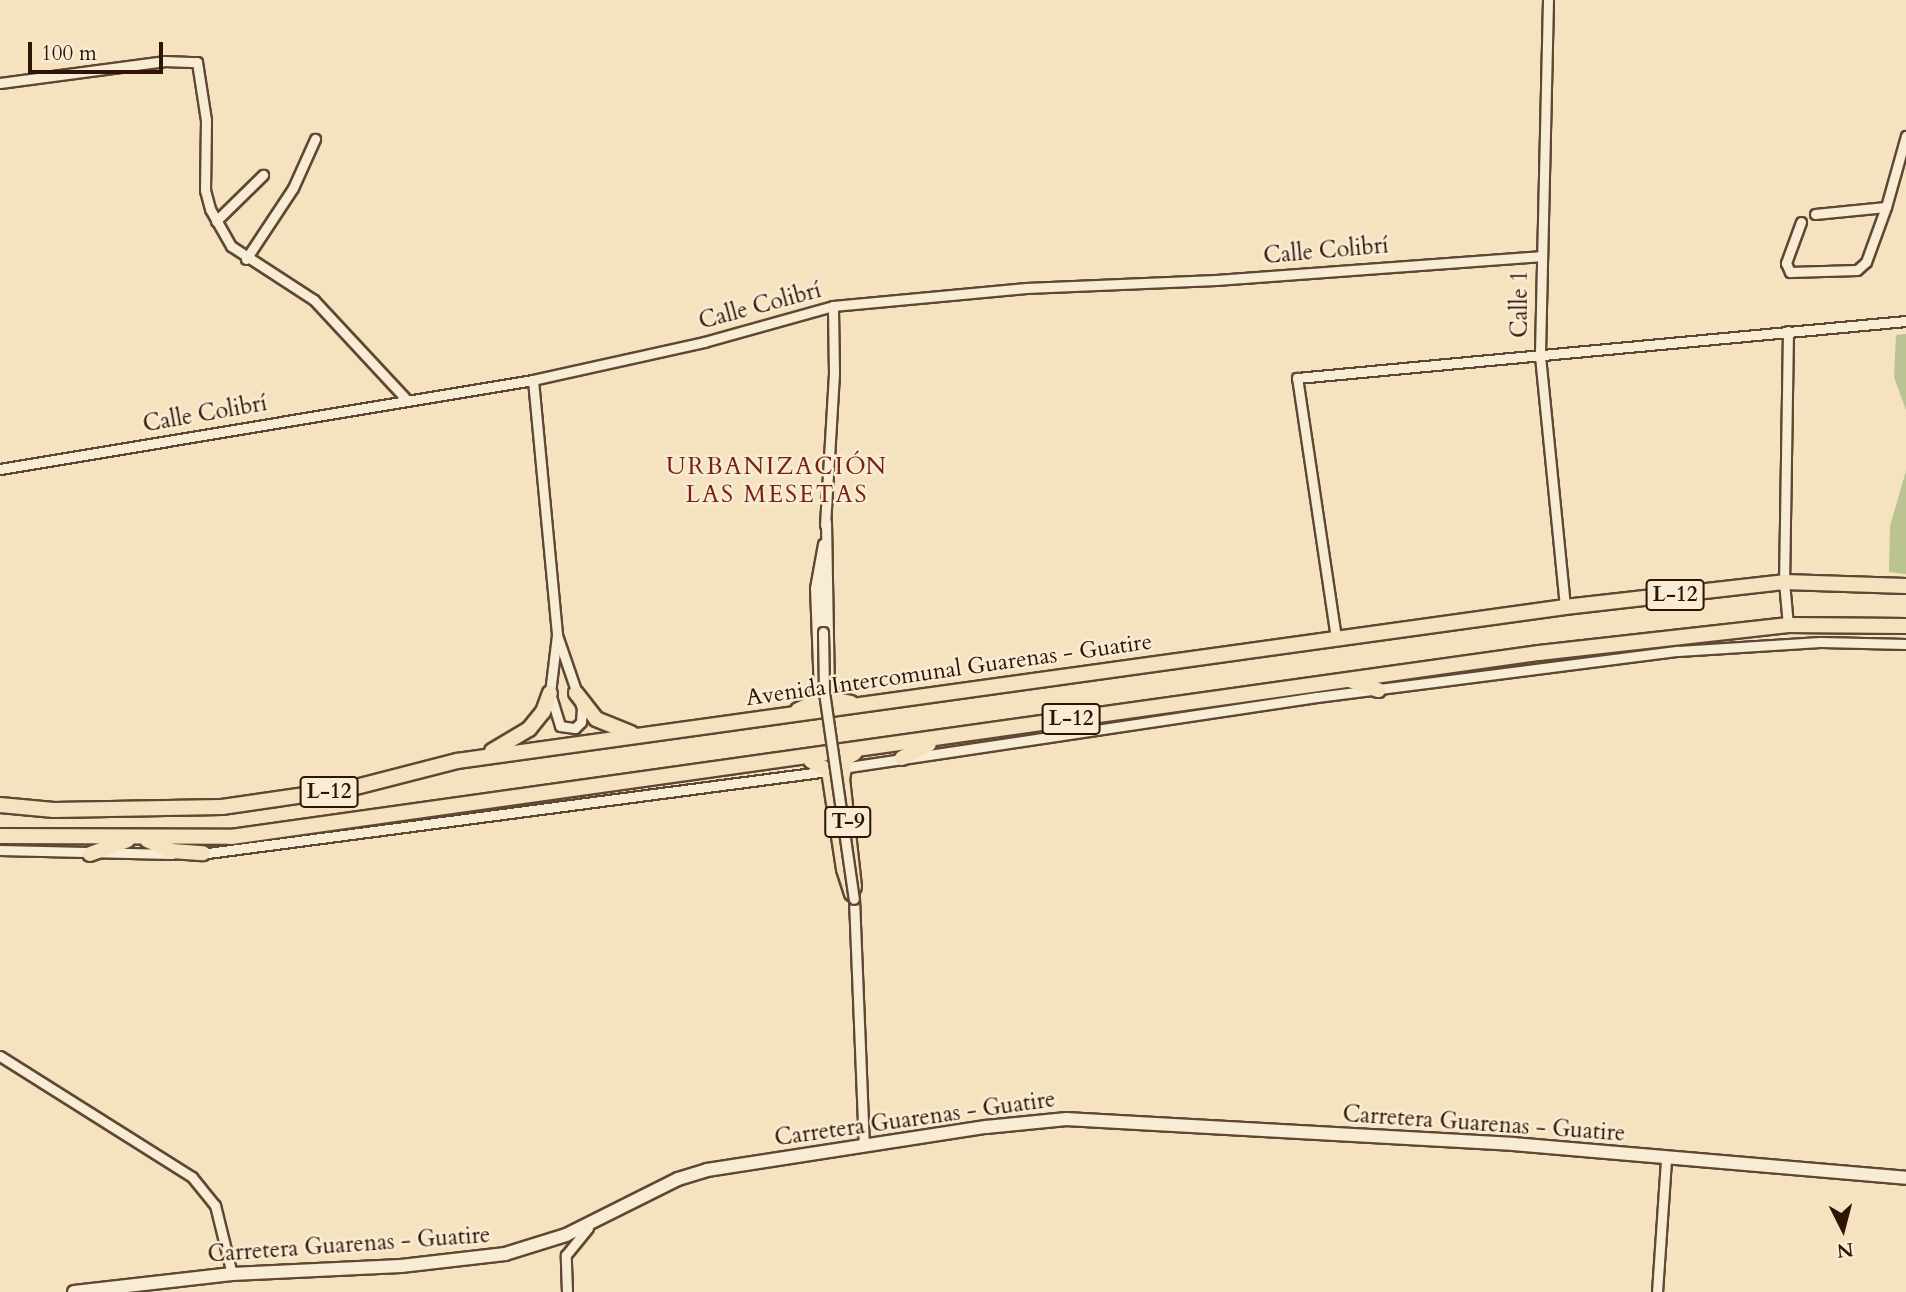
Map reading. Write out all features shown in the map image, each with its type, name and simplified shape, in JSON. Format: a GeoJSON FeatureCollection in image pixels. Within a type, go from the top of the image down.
{"type":"FeatureCollection","features":[{"type":"Feature","properties":{"kind":"highway","name":"Avenida Intercomunal Guarenas - Guatire"},"geometry":{"type":"LineString","coordinates":[[0,804],[54,810],[222,807],[352,788],[457,761],[1565,607],[1784,582],[1906,586]]}},
{"type":"Feature","properties":{"kind":"highway","name":"L-12"},"geometry":{"type":"LineString","coordinates":[[0,836],[128,839],[231,837],[799,761],[1344,678],[1788,625],[1906,626]]}},
{"type":"Feature","properties":{"kind":"highway"},"geometry":{"type":"LineString","coordinates":[[1344,678],[1378,690]]}},
{"type":"Feature","properties":{"kind":"highway"},"geometry":{"type":"LineString","coordinates":[[776,718],[815,702],[824,687],[832,697],[841,702],[881,702]]}},
{"type":"Feature","properties":{"kind":"highway"},"geometry":{"type":"LineString","coordinates":[[457,761],[514,741],[535,723],[550,693]]}},
{"type":"Feature","properties":{"kind":"highway"},"geometry":{"type":"LineString","coordinates":[[576,693],[609,727],[653,733]]}},
{"type":"Feature","properties":{"kind":"highway"},"geometry":{"type":"LineString","coordinates":[[902,758],[938,740]]}},
{"type":"Feature","properties":{"kind":"highway"},"geometry":{"type":"LineString","coordinates":[[799,761],[817,762],[836,770],[846,758],[857,752]]}},
{"type":"Feature","properties":{"kind":"highway","name":"T-9"},"geometry":{"type":"LineString","coordinates":[[836,770],[854,899]]}},
{"type":"Feature","properties":{"kind":"highway"},"geometry":{"type":"LineString","coordinates":[[90,854],[128,839]]}},
{"type":"Feature","properties":{"kind":"highway"},"geometry":{"type":"LineString","coordinates":[[146,839],[172,851],[203,853]]}},
{"type":"Feature","properties":{"kind":"main road","name":"Carretera Guarenas - Guatire"},"geometry":{"type":"LineString","coordinates":[[74,1292],[232,1274],[478,1259],[536,1247],[697,1173],[864,1144],[1077,1119],[1513,1144],[1906,1178]]}},
{"type":"Feature","properties":{"kind":"street","name":"Calle 1"},"geometry":{"type":"LineString","coordinates":[[1548,0],[1547,183],[1539,256],[1540,356],[1565,607]]}},
{"type":"Feature","properties":{"kind":"street"},"geometry":{"type":"LineString","coordinates":[[0,83],[164,61],[197,62],[206,120],[205,190],[216,221],[231,246],[246,259],[314,300],[407,400]]}},
{"type":"Feature","properties":{"kind":"street"},"geometry":{"type":"LineString","coordinates":[[1801,222],[1786,263],[1790,272],[1857,270],[1866,262],[1886,207],[1906,136]]}},
{"type":"Feature","properties":{"kind":"street"},"geometry":{"type":"LineString","coordinates":[[246,259],[293,188],[315,139]]}},
{"type":"Feature","properties":{"kind":"street"},"geometry":{"type":"LineString","coordinates":[[216,221],[263,175]]}},
{"type":"Feature","properties":{"kind":"street"},"geometry":{"type":"LineString","coordinates":[[1815,214],[1886,207]]}},
{"type":"Feature","properties":{"kind":"street","name":"Calle Colibrí"},"geometry":{"type":"LineString","coordinates":[[0,468],[533,380],[704,342],[833,306],[1026,288],[1216,281],[1539,256]]}},
{"type":"Feature","properties":{"kind":"street"},"geometry":{"type":"LineString","coordinates":[[824,687],[826,522],[834,373],[833,306]]}},
{"type":"Feature","properties":{"kind":"street"},"geometry":{"type":"LineString","coordinates":[[1336,638],[1297,378],[1906,321]]}},
{"type":"Feature","properties":{"kind":"street"},"geometry":{"type":"LineString","coordinates":[[1788,331],[1784,582],[1788,625]]}},
{"type":"Feature","properties":{"kind":"street"},"geometry":{"type":"LineString","coordinates":[[533,380],[556,635],[550,693],[556,718],[568,729],[581,722],[576,693],[556,635]]}},
{"type":"Feature","properties":{"kind":"street"},"geometry":{"type":"LineString","coordinates":[[824,687],[815,588],[826,522]]}},
{"type":"Feature","properties":{"kind":"street"},"geometry":{"type":"LineString","coordinates":[[823,544],[824,692],[854,899],[864,1144]]}},
{"type":"Feature","properties":{"kind":"street","name":"L-12"},"geometry":{"type":"LineString","coordinates":[[0,851],[90,854],[203,853],[836,770],[902,758],[1378,690],[1726,646],[1906,644]]}},
{"type":"Feature","properties":{"kind":"street"},"geometry":{"type":"LineString","coordinates":[[1,1056],[192,1177],[215,1205],[232,1274]]}},
{"type":"Feature","properties":{"kind":"street"},"geometry":{"type":"LineString","coordinates":[[1657,1292],[1667,1159]]}},
{"type":"Feature","properties":{"kind":"street"},"geometry":{"type":"LineString","coordinates":[[567,1292],[566,1255],[597,1219]]}},
{"type":"Feature","properties":{"kind":"green space"},"geometry":{"type":"Polygon","coordinates":[[[1906,334],[1906,410],[1894,377],[1896,335],[1906,334]]]}},
{"type":"Feature","properties":{"kind":"green space"},"geometry":{"type":"Polygon","coordinates":[[[1906,471],[1906,574],[1889,572],[1890,526],[1906,471]]]}},
{"type":"Feature","properties":{"kind":"district","name":"URBANIZACIÓN LAS MESETAS"},"geometry":{"type":"Point","coordinates":[777,481]}}]}
